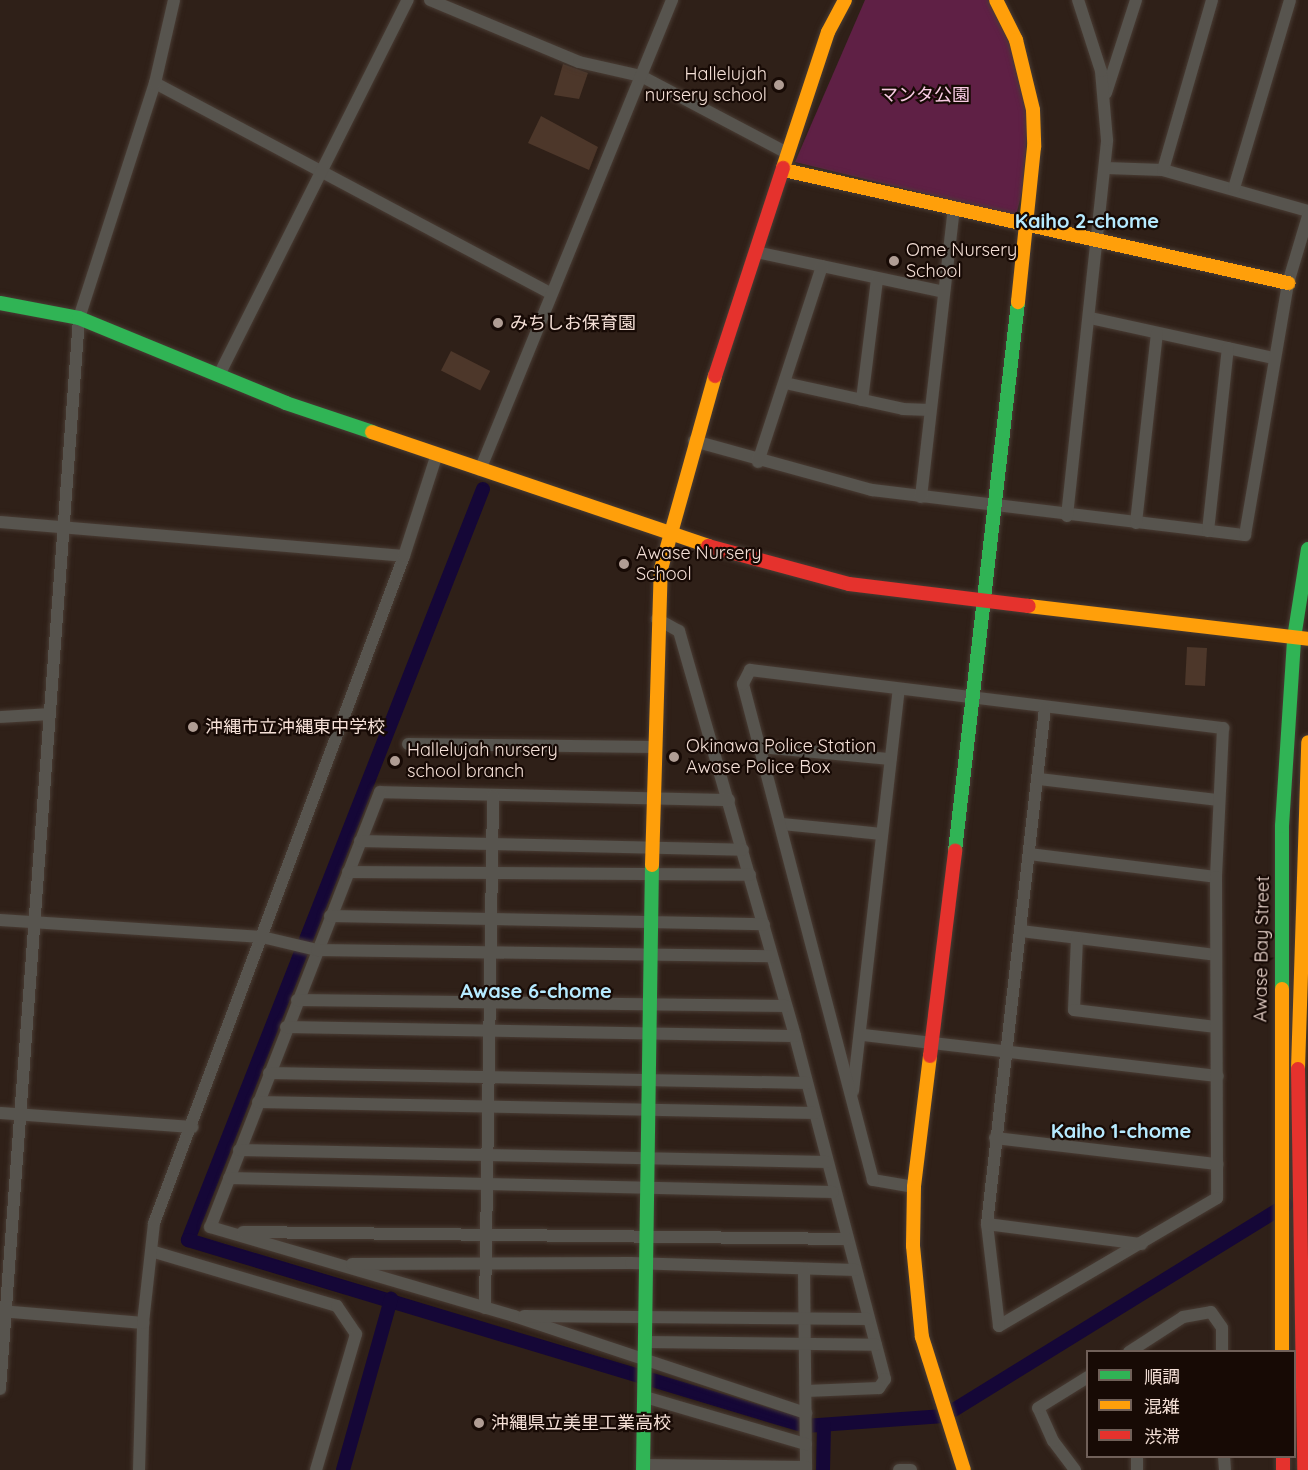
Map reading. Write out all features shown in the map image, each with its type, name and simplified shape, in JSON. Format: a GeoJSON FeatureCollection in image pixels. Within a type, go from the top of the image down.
{"type":"FeatureCollection","features":[{"type":"Feature","properties":{"kind":"street"},"geometry":{"type":"LineString","coordinates":[[0,1389],[3,1311],[79,318],[155,83],[174,0]]}},
{"type":"Feature","properties":{"kind":"street"},"geometry":{"type":"LineString","coordinates":[[219,375],[408,0]]}},
{"type":"Feature","properties":{"kind":"street"},"geometry":{"type":"LineString","coordinates":[[430,0],[579,62],[641,76],[789,154]]}},
{"type":"Feature","properties":{"kind":"street"},"geometry":{"type":"LineString","coordinates":[[480,470],[672,0]]}},
{"type":"Feature","properties":{"kind":"street"},"geometry":{"type":"LineString","coordinates":[[804,1269],[806,1469],[643,1467],[646,1361],[644,1237],[650,1081],[657,619],[668,536],[694,441],[828,32],[845,0]]}},
{"type":"Feature","properties":{"kind":"street"},"geometry":{"type":"LineString","coordinates":[[962,1465],[933,1383],[914,1285],[914,1187],[986,603],[1026,222],[1033,110],[1016,40],[996,0]]}},
{"type":"Feature","properties":{"kind":"street"},"geometry":{"type":"LineString","coordinates":[[1067,516],[1106,168],[1101,71],[1078,0]]}},
{"type":"Feature","properties":{"kind":"street"},"geometry":{"type":"LineString","coordinates":[[1104,97],[1136,0]]}},
{"type":"Feature","properties":{"kind":"street"},"geometry":{"type":"LineString","coordinates":[[1163,170],[1212,0]]}},
{"type":"Feature","properties":{"kind":"street"},"geometry":{"type":"LineString","coordinates":[[1234,188],[1290,0]]}},
{"type":"Feature","properties":{"kind":"street"},"geometry":{"type":"LineString","coordinates":[[155,83],[551,294]]}},
{"type":"Feature","properties":{"kind":"street"},"geometry":{"type":"LineString","coordinates":[[1106,168],[1163,170],[1234,188],[1308,211]]}},
{"type":"Feature","properties":{"kind":"street"},"geometry":{"type":"LineString","coordinates":[[784,170],[1026,222],[1288,283]]}},
{"type":"Feature","properties":{"kind":"street"},"geometry":{"type":"LineString","coordinates":[[921,497],[954,207]]}},
{"type":"Feature","properties":{"kind":"street"},"geometry":{"type":"LineString","coordinates":[[694,441],[758,462],[921,497],[995,508],[1245,535],[1288,283],[1308,216]]}},
{"type":"Feature","properties":{"kind":"street"},"geometry":{"type":"LineString","coordinates":[[756,252],[944,292]]}},
{"type":"Feature","properties":{"kind":"street"},"geometry":{"type":"LineString","coordinates":[[758,462],[822,266]]}},
{"type":"Feature","properties":{"kind":"street"},"geometry":{"type":"LineString","coordinates":[[862,400],[877,279]]}},
{"type":"Feature","properties":{"kind":"street"},"geometry":{"type":"LineString","coordinates":[[0,303],[29,305],[79,318],[219,375],[668,536],[849,584],[986,603],[1301,638]]}},
{"type":"Feature","properties":{"kind":"street"},"geometry":{"type":"LineString","coordinates":[[1090,318],[1274,358]]}},
{"type":"Feature","properties":{"kind":"street"},"geometry":{"type":"LineString","coordinates":[[1136,523],[1157,333]]}},
{"type":"Feature","properties":{"kind":"street"},"geometry":{"type":"LineString","coordinates":[[1208,531],[1228,348]]}},
{"type":"Feature","properties":{"kind":"street"},"geometry":{"type":"LineString","coordinates":[[785,383],[862,400],[930,410]]}},
{"type":"Feature","properties":{"kind":"street"},"geometry":{"type":"LineString","coordinates":[[139,1470],[143,1323],[154,1224],[262,938],[275,893],[404,556],[437,454]]}},
{"type":"Feature","properties":{"kind":"street"},"geometry":{"type":"LineString","coordinates":[[0,522],[404,556]]}},
{"type":"Feature","properties":{"kind":"street","name":"Awase Bay Street"},"geometry":{"type":"LineString","coordinates":[[1282,1350],[1279,1171],[1282,826],[1308,549]]}},
{"type":"Feature","properties":{"kind":"street"},"geometry":{"type":"LineString","coordinates":[[657,619],[679,631],[795,1036],[833,1192],[885,1379],[879,1388],[806,1391]]}},
{"type":"Feature","properties":{"kind":"street"},"geometry":{"type":"LineString","coordinates":[[914,1187],[873,1180],[782,824],[743,684],[750,670],[1045,708],[1223,728],[1216,877],[1217,1198],[999,1326],[987,1224],[1004,1052],[1021,931],[1045,708]]}},
{"type":"Feature","properties":{"kind":"street"},"geometry":{"type":"LineString","coordinates":[[852,1098],[863,1035],[882,834],[899,690]]}},
{"type":"Feature","properties":{"kind":"street"},"geometry":{"type":"LineString","coordinates":[[0,717],[49,714]]}},
{"type":"Feature","properties":{"kind":"street","name":"Awase Bay Street"},"geometry":{"type":"LineString","coordinates":[[1304,1470],[1297,993],[1308,742]]}},
{"type":"Feature","properties":{"kind":"street"},"geometry":{"type":"LineString","coordinates":[[408,744],[654,747]]}},
{"type":"Feature","properties":{"kind":"street"},"geometry":{"type":"LineString","coordinates":[[760,747],[891,759]]}},
{"type":"Feature","properties":{"kind":"street"},"geometry":{"type":"LineString","coordinates":[[1039,779],[1219,800]]}},
{"type":"Feature","properties":{"kind":"street"},"geometry":{"type":"LineString","coordinates":[[729,800],[380,792],[286,1027],[210,1227],[514,1316],[806,1413]]}},
{"type":"Feature","properties":{"kind":"street"},"geometry":{"type":"LineString","coordinates":[[485,1308],[493,796]]}},
{"type":"Feature","properties":{"kind":"street"},"geometry":{"type":"LineString","coordinates":[[782,824],[882,834]]}},
{"type":"Feature","properties":{"kind":"street"},"geometry":{"type":"LineString","coordinates":[[360,841],[743,850]]}},
{"type":"Feature","properties":{"kind":"street"},"geometry":{"type":"LineString","coordinates":[[1029,854],[1216,877]]}},
{"type":"Feature","properties":{"kind":"street"},"geometry":{"type":"LineString","coordinates":[[348,872],[750,875]]}},
{"type":"Feature","properties":{"kind":"street"},"geometry":{"type":"LineString","coordinates":[[330,916],[651,924],[764,924]]}},
{"type":"Feature","properties":{"kind":"street"},"geometry":{"type":"LineString","coordinates":[[0,920],[262,938],[317,950],[772,956]]}},
{"type":"Feature","properties":{"kind":"street"},"geometry":{"type":"LineString","coordinates":[[1021,931],[1216,955]]}},
{"type":"Feature","properties":{"kind":"street"},"geometry":{"type":"LineString","coordinates":[[1077,938],[1074,1010],[1216,1027]]}},
{"type":"Feature","properties":{"kind":"street"},"geometry":{"type":"LineString","coordinates":[[297,1000],[786,1006]]}},
{"type":"Feature","properties":{"kind":"street"},"geometry":{"type":"LineString","coordinates":[[286,1027],[795,1036]]}},
{"type":"Feature","properties":{"kind":"street"},"geometry":{"type":"LineString","coordinates":[[863,1035],[1218,1076]]}},
{"type":"Feature","properties":{"kind":"street"},"geometry":{"type":"LineString","coordinates":[[269,1072],[807,1083]]}},
{"type":"Feature","properties":{"kind":"street"},"geometry":{"type":"LineString","coordinates":[[258,1102],[815,1113]]}},
{"type":"Feature","properties":{"kind":"street"},"geometry":{"type":"LineString","coordinates":[[0,1113],[192,1127]]}},
{"type":"Feature","properties":{"kind":"street"},"geometry":{"type":"LineString","coordinates":[[995,1138],[1217,1164]]}},
{"type":"Feature","properties":{"kind":"street"},"geometry":{"type":"LineString","coordinates":[[239,1150],[487,1157],[826,1162]]}},
{"type":"Feature","properties":{"kind":"street"},"geometry":{"type":"LineString","coordinates":[[229,1178],[833,1192]]}},
{"type":"Feature","properties":{"kind":"street"},"geometry":{"type":"LineString","coordinates":[[987,1224],[1142,1244]]}},
{"type":"Feature","properties":{"kind":"street"},"geometry":{"type":"LineString","coordinates":[[227,1232],[486,1233],[847,1239]]}},
{"type":"Feature","properties":{"kind":"street"},"geometry":{"type":"LineString","coordinates":[[151,1251],[337,1305],[356,1334],[316,1470]]}},
{"type":"Feature","properties":{"kind":"street"},"geometry":{"type":"LineString","coordinates":[[338,1264],[644,1263],[856,1270]]}},
{"type":"Feature","properties":{"kind":"street"},"geometry":{"type":"LineString","coordinates":[[3,1311],[143,1323]]}},
{"type":"Feature","properties":{"kind":"street"},"geometry":{"type":"LineString","coordinates":[[1135,1349],[1183,1317],[1211,1312],[1222,1328],[1222,1350]]}},
{"type":"Feature","properties":{"kind":"street"},"geometry":{"type":"LineString","coordinates":[[514,1316],[645,1315],[868,1319]]}},
{"type":"Feature","properties":{"kind":"street"},"geometry":{"type":"LineString","coordinates":[[645,1342],[876,1345]]}},
{"type":"Feature","properties":{"kind":"street"},"geometry":{"type":"LineString","coordinates":[[1075,1470],[1053,1441],[1038,1408],[1086,1378]]}},
{"type":"Feature","properties":{"kind":"street"},"geometry":{"type":"LineString","coordinates":[[645,1397],[806,1444]]}},
{"type":"Feature","properties":{"kind":"street"},"geometry":{"type":"LineString","coordinates":[[899,1470],[911,1470]]}},
{"type":"Feature","properties":{"kind":"green space","name":"マンタ公園"},"geometry":{"type":"Polygon","coordinates":[[[865,0],[990,0],[1011,41],[1029,112],[1023,188],[1016,216],[795,162],[865,0]]]}},
{"type":"Feature","properties":{"kind":"building"},"geometry":{"type":"Polygon","coordinates":[[[563,64],[588,73],[579,99],[554,95],[563,64]]]}},
{"type":"Feature","properties":{"kind":"building"},"geometry":{"type":"Polygon","coordinates":[[[541,116],[598,147],[589,170],[528,143],[541,116]]]}},
{"type":"Feature","properties":{"kind":"building"},"geometry":{"type":"Polygon","coordinates":[[[451,351],[490,371],[480,391],[441,371],[451,351]]]}},
{"type":"Feature","properties":{"kind":"building"},"geometry":{"type":"Polygon","coordinates":[[[1187,647],[1207,648],[1205,686],[1185,685],[1187,647]]]}},
{"type":"Feature","properties":{"kind":"waterway"},"geometry":{"type":"LineString","coordinates":[[483,489],[188,1240],[805,1426],[944,1416],[1286,1205]]}},
{"type":"Feature","properties":{"kind":"waterway"},"geometry":{"type":"LineString","coordinates":[[343,1470],[391,1299]]}},
{"type":"Feature","properties":{"kind":"waterway"},"geometry":{"type":"LineString","coordinates":[[823,1470],[824,1425]]}},
{"type":"Feature","properties":{"kind":"traffic: fast"},"geometry":{"type":"LineString","coordinates":[[955,851],[1018,302]]}},
{"type":"Feature","properties":{"kind":"traffic: fast"},"geometry":{"type":"LineString","coordinates":[[0,303],[79,318],[286,403],[372,432]]}},
{"type":"Feature","properties":{"kind":"traffic: fast"},"geometry":{"type":"LineString","coordinates":[[1282,989],[1282,826],[1294,638],[1308,549]]}},
{"type":"Feature","properties":{"kind":"traffic: fast"},"geometry":{"type":"LineString","coordinates":[[643,1470],[652,865]]}},
{"type":"Feature","properties":{"kind":"traffic: slow"},"geometry":{"type":"LineString","coordinates":[[783,168],[828,32],[845,0]]}},
{"type":"Feature","properties":{"kind":"traffic: slow"},"geometry":{"type":"LineString","coordinates":[[996,0],[1016,40],[1033,110],[1034,147],[1018,302]]}},
{"type":"Feature","properties":{"kind":"traffic: slow"},"geometry":{"type":"LineString","coordinates":[[784,170],[1288,283]]}},
{"type":"Feature","properties":{"kind":"traffic: slow"},"geometry":{"type":"LineString","coordinates":[[652,865],[661,569],[715,376]]}},
{"type":"Feature","properties":{"kind":"traffic: slow"},"geometry":{"type":"LineString","coordinates":[[372,432],[708,546]]}},
{"type":"Feature","properties":{"kind":"traffic: slow"},"geometry":{"type":"LineString","coordinates":[[1029,606],[1308,639]]}},
{"type":"Feature","properties":{"kind":"traffic: slow"},"geometry":{"type":"LineString","coordinates":[[1298,1069],[1308,742]]}},
{"type":"Feature","properties":{"kind":"traffic: slow"},"geometry":{"type":"LineString","coordinates":[[1282,989],[1282,1350]]}},
{"type":"Feature","properties":{"kind":"traffic: slow"},"geometry":{"type":"LineString","coordinates":[[930,1056],[914,1187],[913,1246],[922,1337],[964,1470]]}},
{"type":"Feature","properties":{"kind":"traffic: jam"},"geometry":{"type":"LineString","coordinates":[[715,376],[783,168]]}},
{"type":"Feature","properties":{"kind":"traffic: jam"},"geometry":{"type":"LineString","coordinates":[[708,546],[849,584],[1029,606]]}},
{"type":"Feature","properties":{"kind":"traffic: jam"},"geometry":{"type":"LineString","coordinates":[[930,1056],[955,851]]}},
{"type":"Feature","properties":{"kind":"traffic: jam"},"geometry":{"type":"LineString","coordinates":[[1298,1069],[1304,1470]]}},
{"type":"Feature","properties":{"kind":"traffic: jam"},"geometry":{"type":"LineString","coordinates":[[1283,1458],[1283,1470]]}},
{"type":"Feature","properties":{"kind":"place","name":"Hallelujah nursery school"},"geometry":{"type":"Point","coordinates":[779,85]}},
{"type":"Feature","properties":{"kind":"place","name":"Ome Nursery School"},"geometry":{"type":"Point","coordinates":[894,261]}},
{"type":"Feature","properties":{"kind":"place","name":"みちしお保育園"},"geometry":{"type":"Point","coordinates":[498,323]}},
{"type":"Feature","properties":{"kind":"place","name":"Awase Nursery School"},"geometry":{"type":"Point","coordinates":[624,564]}},
{"type":"Feature","properties":{"kind":"place","name":"沖縄市立沖縄東中学校"},"geometry":{"type":"Point","coordinates":[193,727]}},
{"type":"Feature","properties":{"kind":"place","name":"Okinawa Police Station Awase Police Box"},"geometry":{"type":"Point","coordinates":[674,757]}},
{"type":"Feature","properties":{"kind":"place","name":"Hallelujah nursery school branch"},"geometry":{"type":"Point","coordinates":[395,761]}},
{"type":"Feature","properties":{"kind":"place","name":"沖縄県立美里工業高校"},"geometry":{"type":"Point","coordinates":[479,1423]}},
{"type":"Feature","properties":{"kind":"district","name":"Kaiho 2-chome"},"geometry":{"type":"Point","coordinates":[1087,220]}},
{"type":"Feature","properties":{"kind":"district","name":"Awase 6-chome"},"geometry":{"type":"Point","coordinates":[536,990]}},
{"type":"Feature","properties":{"kind":"district","name":"Kaiho 1-chome"},"geometry":{"type":"Point","coordinates":[1121,1130]}}]}
